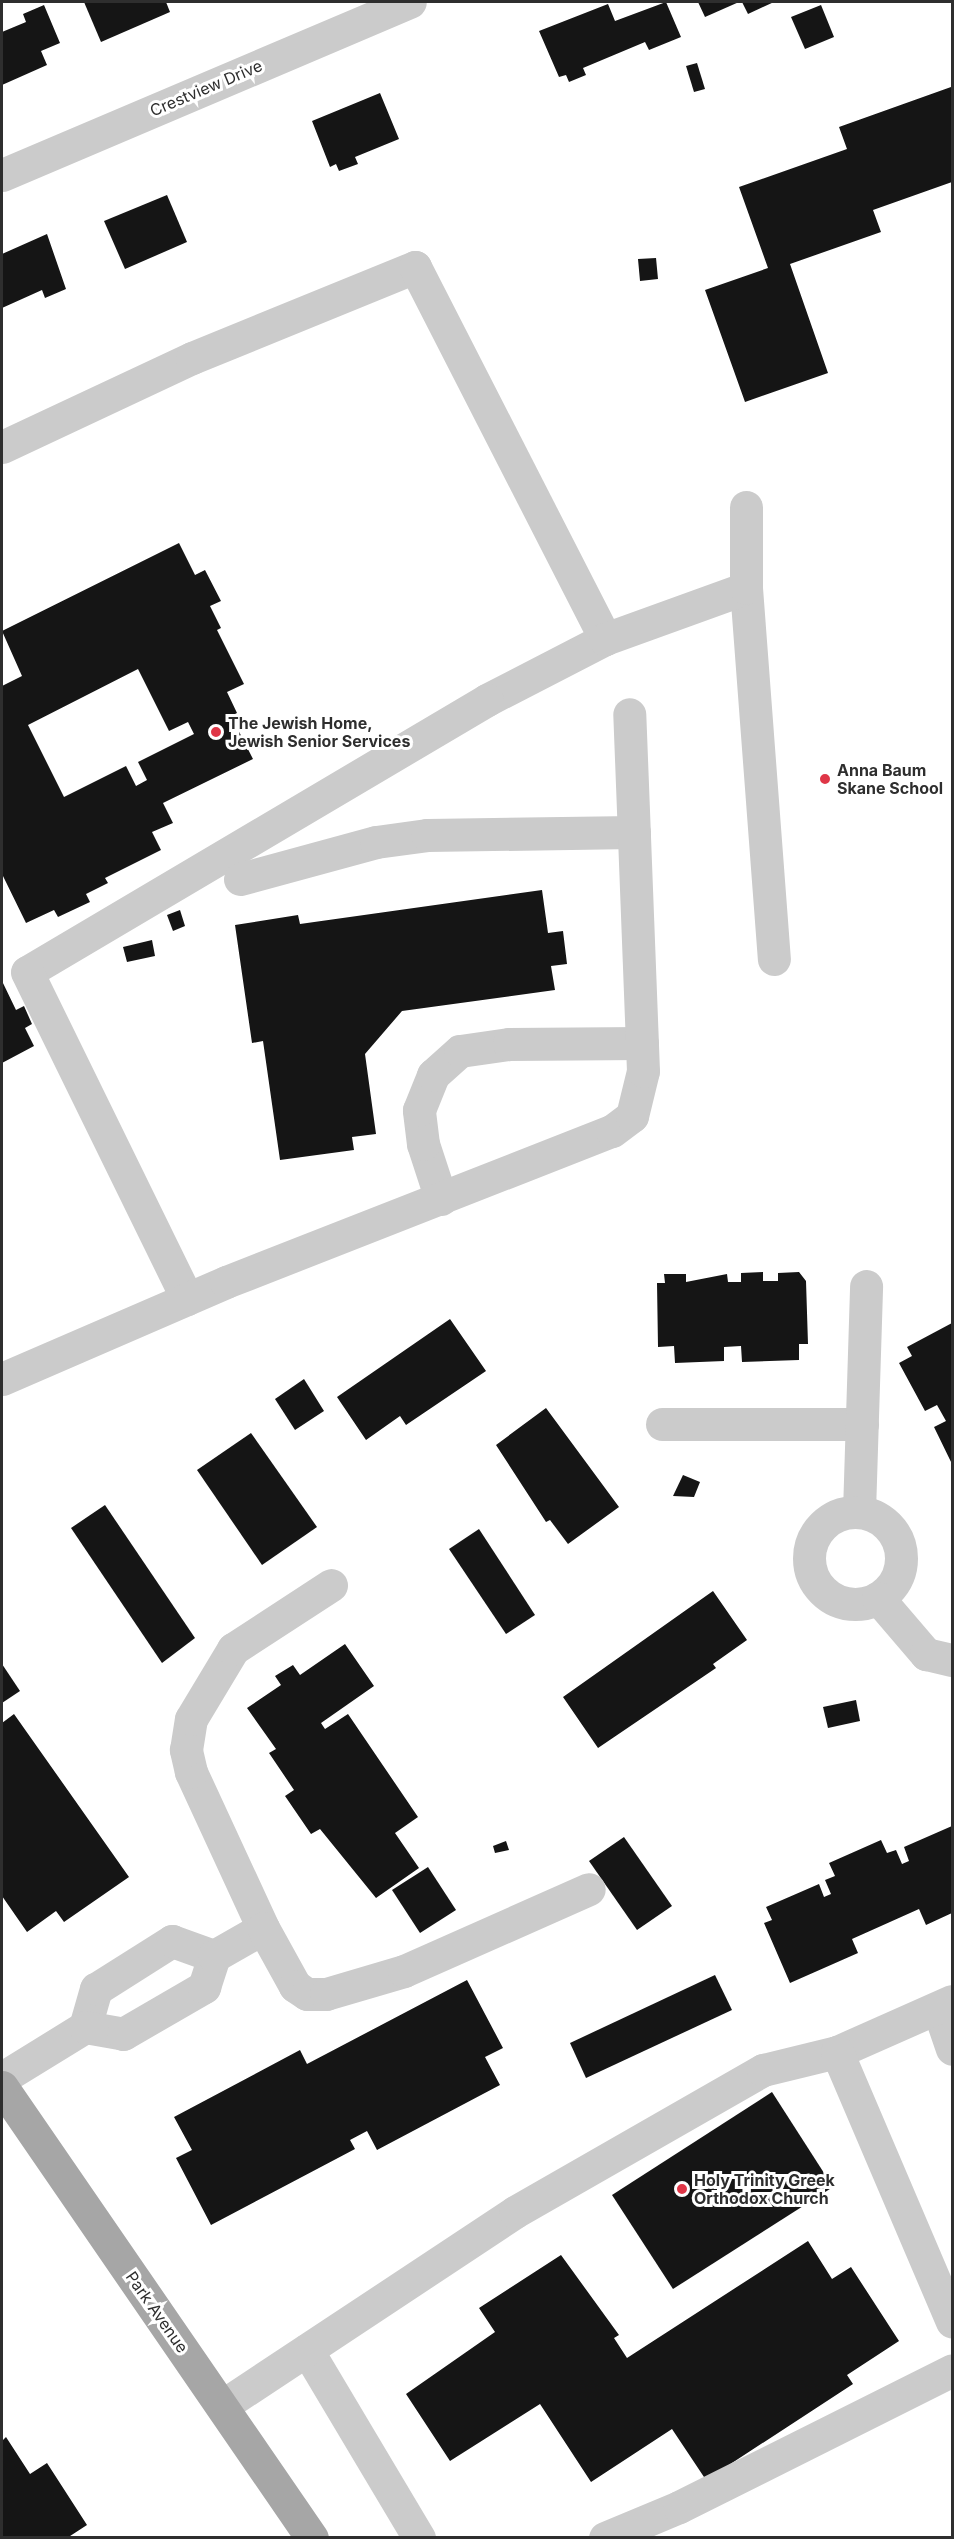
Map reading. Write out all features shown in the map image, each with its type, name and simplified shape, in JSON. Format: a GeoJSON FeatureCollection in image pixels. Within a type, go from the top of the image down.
{"type":"FeatureCollection","features":[{"type":"Feature","properties":{"kind":"main road","name":"Park Avenue"},"geometry":{"type":"LineString","coordinates":[[2,2086],[312,2538]]}},
{"type":"Feature","properties":{"kind":"street","name":"Crestview Drive"},"geometry":{"type":"LineString","coordinates":[[2,176],[410,2]]}},
{"type":"Feature","properties":{"kind":"street"},"geometry":{"type":"LineString","coordinates":[[2,447],[192,358],[414,267],[605,639]]}},
{"type":"Feature","properties":{"kind":"street"},"geometry":{"type":"LineString","coordinates":[[746,507],[746,588],[774,959]]}},
{"type":"Feature","properties":{"kind":"street"},"geometry":{"type":"LineString","coordinates":[[187,1299],[27,972],[487,700],[605,639],[746,588]]}},
{"type":"Feature","properties":{"kind":"street"},"geometry":{"type":"LineString","coordinates":[[2,1379],[187,1299],[612,1131],[632,1116],[640,1097],[642,1043],[629,714]]}},
{"type":"Feature","properties":{"kind":"street"},"geometry":{"type":"LineString","coordinates":[[240,879],[376,842],[427,835],[634,832]]}},
{"type":"Feature","properties":{"kind":"street"},"geometry":{"type":"LineString","coordinates":[[441,1199],[423,1144],[419,1110],[433,1075],[460,1051],[509,1044],[642,1043]]}},
{"type":"Feature","properties":{"kind":"street"},"geometry":{"type":"LineString","coordinates":[[859,1512],[866,1286]]}},
{"type":"Feature","properties":{"kind":"street"},"geometry":{"type":"LineString","coordinates":[[662,1424],[862,1424]]}},
{"type":"Feature","properties":{"kind":"street"},"geometry":{"type":"LineString","coordinates":[[859,1512],[885,1523],[900,1548],[897,1577],[878,1598],[849,1604],[834,1599],[822,1590],[809,1563],[810,1548],[824,1524],[859,1512]]}},
{"type":"Feature","properties":{"kind":"street"},"geometry":{"type":"LineString","coordinates":[[331,1586],[233,1649],[191,1719],[186,1750],[191,1772],[263,1928],[295,1986],[307,1994],[326,1994],[415,1967],[589,1888]]}},
{"type":"Feature","properties":{"kind":"street"},"geometry":{"type":"LineString","coordinates":[[878,1598],[926,1654],[952,1660]]}},
{"type":"Feature","properties":{"kind":"street"},"geometry":{"type":"LineString","coordinates":[[2,2078],[85,2027],[123,2034],[204,1988],[214,1956],[263,1928]]}},
{"type":"Feature","properties":{"kind":"street"},"geometry":{"type":"LineString","coordinates":[[85,2027],[96,1989],[172,1941],[214,1956]]}},
{"type":"Feature","properties":{"kind":"street"},"geometry":{"type":"LineString","coordinates":[[222,2406],[515,2212],[763,2070],[837,2052],[945,2005],[952,2049]]}},
{"type":"Feature","properties":{"kind":"street"},"geometry":{"type":"LineString","coordinates":[[837,2052],[952,2321]]}},
{"type":"Feature","properties":{"kind":"street"},"geometry":{"type":"LineString","coordinates":[[307,2350],[419,2538]]}},
{"type":"Feature","properties":{"kind":"street"},"geometry":{"type":"LineString","coordinates":[[605,2538],[700,2497],[952,2370]]}},
{"type":"Feature","properties":{"kind":"building"},"geometry":{"type":"Polygon","coordinates":[[[84,2],[166,2],[170,12],[101,42],[84,2]]]}},
{"type":"Feature","properties":{"kind":"building"},"geometry":{"type":"Polygon","coordinates":[[[666,2],[681,37],[649,50],[645,42],[583,68],[586,75],[569,82],[566,75],[559,77],[539,31],[608,4],[615,21],[666,2]]]}},
{"type":"Feature","properties":{"kind":"building"},"geometry":{"type":"Polygon","coordinates":[[[698,2],[739,2],[705,17],[698,2]]]}},
{"type":"Feature","properties":{"kind":"building"},"geometry":{"type":"Polygon","coordinates":[[[742,2],[774,2],[748,14],[742,2]]]}},
{"type":"Feature","properties":{"kind":"building"},"geometry":{"type":"Polygon","coordinates":[[[44,5],[60,43],[41,51],[47,65],[2,85],[2,32],[26,22],[23,14],[44,5]]]}},
{"type":"Feature","properties":{"kind":"building"},"geometry":{"type":"Polygon","coordinates":[[[821,5],[834,37],[805,49],[791,17],[821,5]]]}},
{"type":"Feature","properties":{"kind":"building"},"geometry":{"type":"Polygon","coordinates":[[[697,63],[705,89],[694,92],[686,66],[697,63]]]}},
{"type":"Feature","properties":{"kind":"building"},"geometry":{"type":"Polygon","coordinates":[[[951,87],[952,182],[873,210],[881,232],[790,264],[828,373],[745,402],[705,290],[768,268],[739,187],[847,149],[839,127],[951,87]]]}},
{"type":"Feature","properties":{"kind":"building"},"geometry":{"type":"Polygon","coordinates":[[[380,93],[399,139],[355,157],[358,164],[339,171],[336,164],[330,167],[312,121],[380,93]]]}},
{"type":"Feature","properties":{"kind":"building"},"geometry":{"type":"Polygon","coordinates":[[[167,195],[187,242],[125,269],[104,221],[167,195]]]}},
{"type":"Feature","properties":{"kind":"building"},"geometry":{"type":"Polygon","coordinates":[[[47,234],[66,289],[45,298],[42,290],[2,308],[2,254],[47,234]]]}},
{"type":"Feature","properties":{"kind":"building"},"geometry":{"type":"Polygon","coordinates":[[[656,258],[658,279],[640,281],[638,259],[656,258]]]}},
{"type":"Feature","properties":{"kind":"building","name":"The Jewish Home, Jewish Senior Services"},"geometry":{"type":"Polygon","coordinates":[[[179,543],[195,575],[205,570],[221,601],[210,606],[221,628],[217,630],[244,684],[227,692],[237,713],[231,716],[253,759],[163,803],[173,823],[152,832],[161,850],[105,878],[108,883],[86,894],[90,902],[58,917],[54,910],[26,923],[2,874],[2,686],[22,676],[2,631],[179,543]],[[138,669],[28,725],[64,797],[126,766],[136,786],[147,780],[138,762],[194,734],[188,722],[169,731],[138,669]]]}},
{"type":"Feature","properties":{"kind":"building"},"geometry":{"type":"Polygon","coordinates":[[[542,890],[548,933],[563,931],[567,964],[551,966],[555,990],[402,1011],[365,1054],[376,1134],[352,1137],[354,1150],[280,1160],[263,1041],[252,1043],[235,925],[298,915],[300,924],[542,890]]]}},
{"type":"Feature","properties":{"kind":"building"},"geometry":{"type":"Polygon","coordinates":[[[180,910],[185,926],[173,931],[167,915],[180,910]]]}},
{"type":"Feature","properties":{"kind":"building"},"geometry":{"type":"Polygon","coordinates":[[[152,940],[155,956],[127,962],[123,947],[152,940]]]}},
{"type":"Feature","properties":{"kind":"building"},"geometry":{"type":"Polygon","coordinates":[[[2,981],[16,1010],[24,1006],[32,1024],[25,1028],[34,1046],[2,1063],[2,981]]]}},
{"type":"Feature","properties":{"kind":"building"},"geometry":{"type":"Polygon","coordinates":[[[763,1272],[763,1281],[778,1281],[778,1273],[799,1272],[806,1281],[808,1344],[799,1344],[799,1360],[742,1362],[741,1346],[724,1347],[724,1361],[675,1363],[674,1346],[658,1347],[657,1283],[665,1283],[664,1274],[686,1274],[686,1282],[727,1274],[728,1282],[741,1282],[741,1273],[763,1272]]]}},
{"type":"Feature","properties":{"kind":"building"},"geometry":{"type":"Polygon","coordinates":[[[450,1319],[486,1371],[406,1425],[400,1416],[366,1440],[337,1397],[450,1319]]]}},
{"type":"Feature","properties":{"kind":"building"},"geometry":{"type":"Polygon","coordinates":[[[952,1323],[952,1464],[934,1427],[946,1421],[937,1405],[925,1411],[899,1363],[912,1356],[907,1347],[952,1323]]]}},
{"type":"Feature","properties":{"kind":"building"},"geometry":{"type":"Polygon","coordinates":[[[304,1379],[324,1411],[295,1430],[275,1399],[304,1379]]]}},
{"type":"Feature","properties":{"kind":"building"},"geometry":{"type":"Polygon","coordinates":[[[546,1408],[619,1507],[568,1544],[550,1520],[546,1522],[496,1445],[546,1408]]]}},
{"type":"Feature","properties":{"kind":"building"},"geometry":{"type":"Polygon","coordinates":[[[251,1433],[317,1527],[262,1565],[197,1470],[251,1433]]]}},
{"type":"Feature","properties":{"kind":"building"},"geometry":{"type":"Polygon","coordinates":[[[683,1475],[700,1482],[694,1497],[673,1496],[683,1475]]]}},
{"type":"Feature","properties":{"kind":"building"},"geometry":{"type":"Polygon","coordinates":[[[105,1505],[195,1638],[162,1663],[71,1528],[105,1505]]]}},
{"type":"Feature","properties":{"kind":"building"},"geometry":{"type":"Polygon","coordinates":[[[479,1529],[535,1615],[506,1634],[449,1549],[479,1529]]]}},
{"type":"Feature","properties":{"kind":"building"},"geometry":{"type":"Polygon","coordinates":[[[713,1591],[747,1640],[713,1664],[716,1668],[598,1748],[563,1697],[713,1591]]]}},
{"type":"Feature","properties":{"kind":"building"},"geometry":{"type":"Polygon","coordinates":[[[345,1644],[374,1686],[321,1723],[325,1729],[348,1714],[418,1817],[395,1833],[419,1868],[376,1898],[320,1829],[311,1834],[285,1796],[294,1790],[269,1753],[276,1749],[247,1708],[281,1685],[275,1676],[293,1665],[300,1675],[345,1644]]]}},
{"type":"Feature","properties":{"kind":"building"},"geometry":{"type":"Polygon","coordinates":[[[2,1664],[20,1691],[2,1703],[2,1664]]]}},
{"type":"Feature","properties":{"kind":"building"},"geometry":{"type":"Polygon","coordinates":[[[856,1700],[860,1721],[828,1728],[823,1707],[856,1700]]]}},
{"type":"Feature","properties":{"kind":"building"},"geometry":{"type":"Polygon","coordinates":[[[14,1714],[129,1877],[64,1922],[56,1911],[27,1932],[2,1896],[2,1723],[14,1714]]]}},
{"type":"Feature","properties":{"kind":"building"},"geometry":{"type":"Polygon","coordinates":[[[952,1826],[952,1913],[926,1925],[919,1909],[852,1939],[858,1953],[790,1983],[764,1923],[772,1920],[766,1907],[819,1884],[824,1897],[831,1894],[825,1880],[835,1876],[829,1863],[881,1840],[887,1853],[896,1850],[902,1864],[909,1861],[904,1847],[952,1826]]]}},
{"type":"Feature","properties":{"kind":"building"},"geometry":{"type":"Polygon","coordinates":[[[624,1837],[672,1906],[637,1930],[589,1861],[624,1837]]]}},
{"type":"Feature","properties":{"kind":"building"},"geometry":{"type":"Polygon","coordinates":[[[506,1841],[509,1850],[495,1853],[493,1846],[506,1841]]]}},
{"type":"Feature","properties":{"kind":"building"},"geometry":{"type":"Polygon","coordinates":[[[428,1867],[456,1910],[420,1933],[392,1890],[428,1867]]]}},
{"type":"Feature","properties":{"kind":"building"},"geometry":{"type":"Polygon","coordinates":[[[715,1975],[732,2010],[586,2078],[570,2043],[715,1975]]]}},
{"type":"Feature","properties":{"kind":"building"},"geometry":{"type":"Polygon","coordinates":[[[467,1980],[503,2048],[485,2057],[500,2085],[377,2150],[367,2131],[350,2140],[355,2149],[211,2225],[176,2158],[192,2150],[174,2117],[300,2050],[307,2064],[467,1980]]]}},
{"type":"Feature","properties":{"kind":"building"},"geometry":{"type":"Polygon","coordinates":[[[772,2092],[833,2187],[673,2289],[612,2195],[772,2092]]]}},
{"type":"Feature","properties":{"kind":"building"},"geometry":{"type":"Polygon","coordinates":[[[808,2241],[832,2279],[851,2267],[899,2341],[847,2375],[853,2384],[706,2480],[672,2429],[591,2482],[540,2404],[450,2461],[406,2394],[495,2332],[479,2308],[561,2255],[619,2335],[614,2338],[627,2358],[808,2241]]]}},
{"type":"Feature","properties":{"kind":"building"},"geometry":{"type":"Polygon","coordinates":[[[6,2437],[30,2474],[47,2463],[87,2525],[67,2538],[2,2538],[2,2441],[6,2437]]]}},
{"type":"Feature","properties":{"kind":"place","name":"The Jewish Home, Jewish Senior Services"},"geometry":{"type":"Point","coordinates":[216,732]}},
{"type":"Feature","properties":{"kind":"place","name":"Anna Baum Skane School"},"geometry":{"type":"Point","coordinates":[825,779]}},
{"type":"Feature","properties":{"kind":"place","name":"Holy Trinity Greek Orthodox Church"},"geometry":{"type":"Point","coordinates":[682,2189]}}]}
